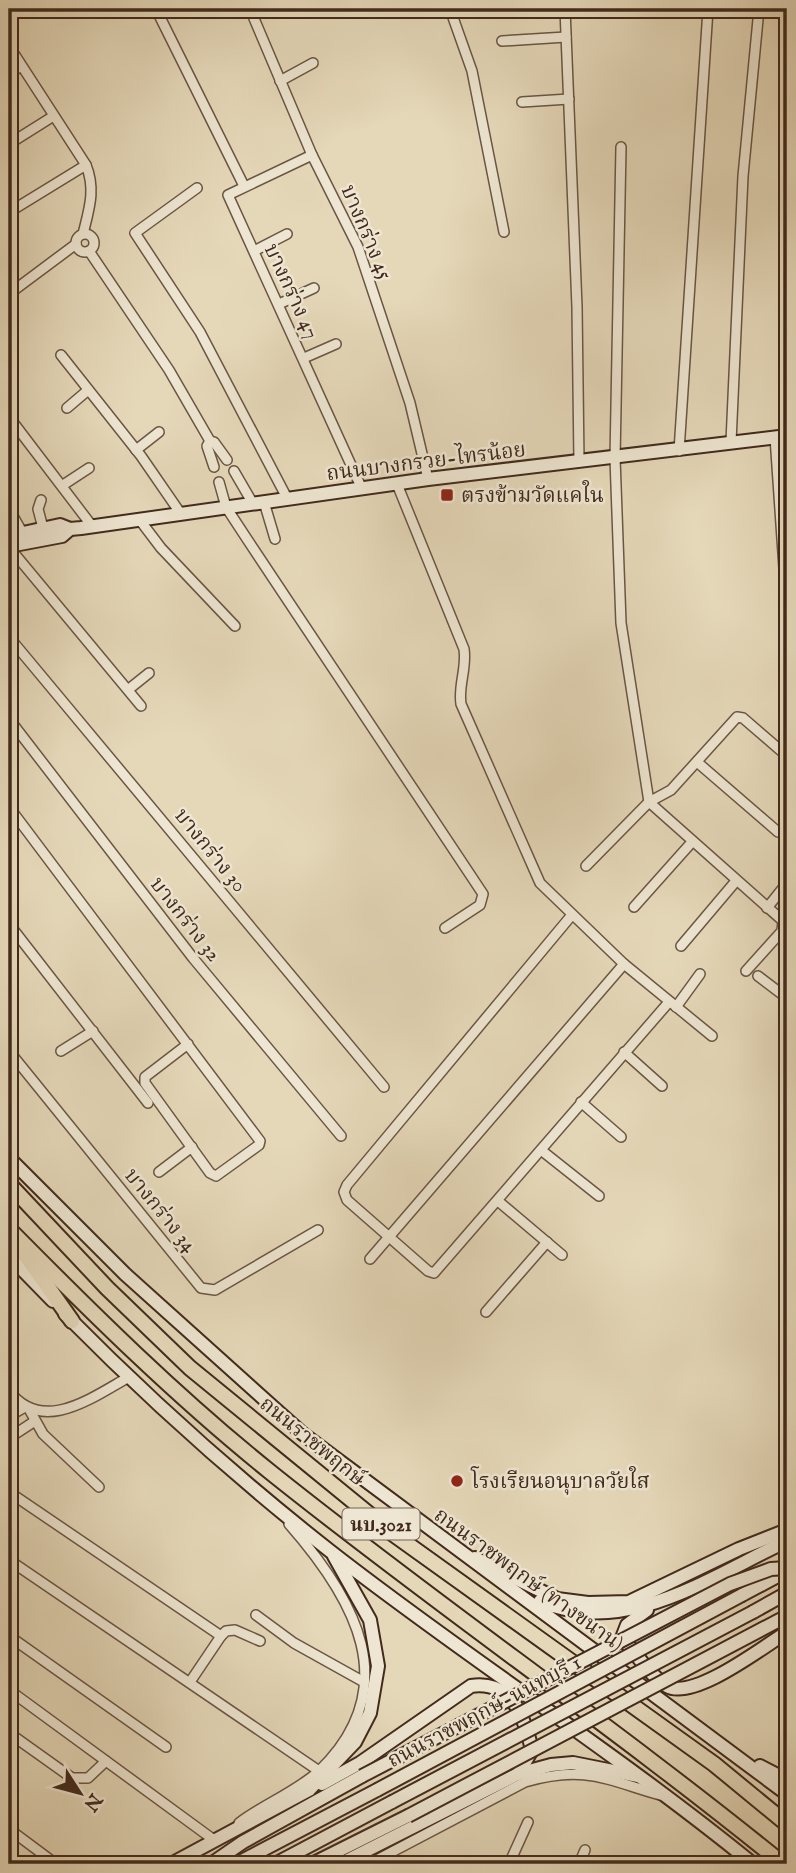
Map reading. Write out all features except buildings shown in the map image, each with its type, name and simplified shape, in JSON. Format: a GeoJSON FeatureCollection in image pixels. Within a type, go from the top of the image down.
{"type":"FeatureCollection","features":[{"type":"Feature","properties":{"kind":"main road","name":"ถนนบางกรวย-ไทรน้อย"},"geometry":{"type":"LineString","coordinates":[[9,537],[60,525],[71,529],[428,479],[781,437]]}},
{"type":"Feature","properties":{"kind":"main road","name":"ถนนบางกรวย-ไทรน้อย"},"geometry":{"type":"LineString","coordinates":[[9,547],[62,536],[71,529]]}},
{"type":"Feature","properties":{"kind":"main road","name":"ถนนราชพฤกษ์ (ทางขนาน)"},"geometry":{"type":"LineString","coordinates":[[9,1158],[125,1274],[246,1386],[313,1442],[787,1794]]}},
{"type":"Feature","properties":{"kind":"main road","name":"ถนนราชพฤกษ์"},"geometry":{"type":"LineString","coordinates":[[9,1184],[107,1288],[190,1368],[392,1533],[714,1765],[787,1824]]}},
{"type":"Feature","properties":{"kind":"main road"},"geometry":{"type":"LineString","coordinates":[[9,1231],[72,1321]]}},
{"type":"Feature","properties":{"kind":"main road","name":"นบ.3021"},"geometry":{"type":"LineString","coordinates":[[9,1231],[149,1366],[267,1469],[412,1583],[694,1791],[783,1864]]}},
{"type":"Feature","properties":{"kind":"main road","name":"นบ.3021"},"geometry":{"type":"LineString","coordinates":[[9,1256],[127,1378],[275,1507],[332,1553],[672,1799],[753,1864]]}},
{"type":"Feature","properties":{"kind":"main road"},"geometry":{"type":"LineString","coordinates":[[456,1550],[557,1599],[588,1603],[629,1602],[739,1549],[787,1530]]}},
{"type":"Feature","properties":{"kind":"main road"},"geometry":{"type":"LineString","coordinates":[[501,1584],[560,1610],[627,1613],[655,1603],[787,1541]]}},
{"type":"Feature","properties":{"kind":"main road"},"geometry":{"type":"LineString","coordinates":[[309,1790],[355,1742],[370,1713],[377,1666],[370,1620],[332,1553]]}},
{"type":"Feature","properties":{"kind":"main road"},"geometry":{"type":"LineString","coordinates":[[211,1864],[243,1842],[362,1776],[730,1584],[771,1569],[787,1570]]}},
{"type":"Feature","properties":{"kind":"main road","name":"ถนนราชพฤกษ์-นนทบุรี 1"},"geometry":{"type":"LineString","coordinates":[[236,1864],[787,1570]]}},
{"type":"Feature","properties":{"kind":"main road","name":"ถนนราชพฤกษ์-นนทบุรี 1"},"geometry":{"type":"LineString","coordinates":[[275,1864],[787,1594]]}},
{"type":"Feature","properties":{"kind":"main road"},"geometry":{"type":"LineString","coordinates":[[655,1603],[628,1625],[622,1638],[663,1683],[676,1689],[695,1688],[787,1632]]}},
{"type":"Feature","properties":{"kind":"main road"},"geometry":{"type":"LineString","coordinates":[[312,1864],[787,1616]]}},
{"type":"Feature","properties":{"kind":"main road"},"geometry":{"type":"LineString","coordinates":[[172,1864],[360,1763],[471,1686],[495,1686],[507,1694],[527,1726],[532,1750],[518,1774]]}},
{"type":"Feature","properties":{"kind":"main road"},"geometry":{"type":"LineString","coordinates":[[732,1751],[787,1780]]}},
{"type":"Feature","properties":{"kind":"main road"},"geometry":{"type":"LineString","coordinates":[[340,1864],[518,1774],[551,1765],[573,1763],[642,1777]]}},
{"type":"Feature","properties":{"kind":"street"},"geometry":{"type":"LineString","coordinates":[[156,9],[244,186],[313,155]]}},
{"type":"Feature","properties":{"kind":"street","name":"บางกร่าง 45"},"geometry":{"type":"LineString","coordinates":[[250,9],[313,155],[358,247],[410,403],[428,479]]}},
{"type":"Feature","properties":{"kind":"street"},"geometry":{"type":"LineString","coordinates":[[450,9],[472,71],[504,232]]}},
{"type":"Feature","properties":{"kind":"street"},"geometry":{"type":"LineString","coordinates":[[565,9],[578,307],[579,463]]}},
{"type":"Feature","properties":{"kind":"street"},"geometry":{"type":"LineString","coordinates":[[679,451],[708,9]]}},
{"type":"Feature","properties":{"kind":"street"},"geometry":{"type":"LineString","coordinates":[[731,443],[743,176],[759,9]]}},
{"type":"Feature","properties":{"kind":"street"},"geometry":{"type":"LineString","coordinates":[[502,41],[566,37]]}},
{"type":"Feature","properties":{"kind":"street"},"geometry":{"type":"LineString","coordinates":[[9,46],[52,117],[86,165],[93,189],[83,234],[76,244],[9,294]]}},
{"type":"Feature","properties":{"kind":"street"},"geometry":{"type":"LineString","coordinates":[[280,81],[313,63]]}},
{"type":"Feature","properties":{"kind":"street"},"geometry":{"type":"LineString","coordinates":[[9,74],[21,66]]}},
{"type":"Feature","properties":{"kind":"street"},"geometry":{"type":"LineString","coordinates":[[522,102],[569,99]]}},
{"type":"Feature","properties":{"kind":"street"},"geometry":{"type":"LineString","coordinates":[[9,144],[52,117]]}},
{"type":"Feature","properties":{"kind":"street"},"geometry":{"type":"LineString","coordinates":[[621,148],[615,458],[621,623],[649,802],[783,921],[784,926],[746,971]]}},
{"type":"Feature","properties":{"kind":"street"},"geometry":{"type":"LineString","coordinates":[[11,211],[86,165]]}},
{"type":"Feature","properties":{"kind":"street","name":"บางกร่าง 47"},"geometry":{"type":"LineString","coordinates":[[244,186],[228,195],[362,489]]}},
{"type":"Feature","properties":{"kind":"street"},"geometry":{"type":"LineString","coordinates":[[197,188],[135,233],[200,332],[287,498]]}},
{"type":"Feature","properties":{"kind":"street"},"geometry":{"type":"LineString","coordinates":[[83,234],[93,239],[89,251]]}},
{"type":"Feature","properties":{"kind":"street"},"geometry":{"type":"LineString","coordinates":[[254,251],[287,234]]}},
{"type":"Feature","properties":{"kind":"street"},"geometry":{"type":"LineString","coordinates":[[76,244],[81,251],[89,251]]}},
{"type":"Feature","properties":{"kind":"street"},"geometry":{"type":"LineString","coordinates":[[89,251],[161,359],[210,442],[214,442],[227,460]]}},
{"type":"Feature","properties":{"kind":"street"},"geometry":{"type":"LineString","coordinates":[[279,304],[314,288]]}},
{"type":"Feature","properties":{"kind":"street"},"geometry":{"type":"LineString","coordinates":[[304,358],[336,344]]}},
{"type":"Feature","properties":{"kind":"street"},"geometry":{"type":"LineString","coordinates":[[61,355],[136,450],[181,514]]}},
{"type":"Feature","properties":{"kind":"street"},"geometry":{"type":"LineString","coordinates":[[67,408],[87,391]]}},
{"type":"Feature","properties":{"kind":"street"},"geometry":{"type":"LineString","coordinates":[[9,418],[92,526]]}},
{"type":"Feature","properties":{"kind":"street"},"geometry":{"type":"LineString","coordinates":[[136,450],[159,432]]}},
{"type":"Feature","properties":{"kind":"street"},"geometry":{"type":"LineString","coordinates":[[781,437],[786,597]]}},
{"type":"Feature","properties":{"kind":"street"},"geometry":{"type":"LineString","coordinates":[[210,442],[207,446],[214,467]]}},
{"type":"Feature","properties":{"kind":"street"},"geometry":{"type":"LineString","coordinates":[[63,485],[89,468]]}},
{"type":"Feature","properties":{"kind":"street"},"geometry":{"type":"LineString","coordinates":[[234,471],[258,502],[275,539]]}},
{"type":"Feature","properties":{"kind":"street"},"geometry":{"type":"LineString","coordinates":[[219,482],[226,507],[483,894],[480,905],[446,928]]}},
{"type":"Feature","properties":{"kind":"street"},"geometry":{"type":"LineString","coordinates":[[397,484],[464,649],[466,667],[460,685],[461,704],[540,883],[571,916],[624,964],[712,1036]]}},
{"type":"Feature","properties":{"kind":"street"},"geometry":{"type":"LineString","coordinates":[[41,500],[38,509],[43,528]]}},
{"type":"Feature","properties":{"kind":"street"},"geometry":{"type":"LineString","coordinates":[[9,509],[22,532]]}},
{"type":"Feature","properties":{"kind":"street"},"geometry":{"type":"LineString","coordinates":[[139,519],[161,548],[235,626]]}},
{"type":"Feature","properties":{"kind":"street"},"geometry":{"type":"LineString","coordinates":[[9,547],[58,610],[141,706]]}},
{"type":"Feature","properties":{"kind":"street","name":"บางกร่าง 30"},"geometry":{"type":"LineString","coordinates":[[9,637],[384,1087]]}},
{"type":"Feature","properties":{"kind":"street"},"geometry":{"type":"LineString","coordinates":[[129,689],[149,673]]}},
{"type":"Feature","properties":{"kind":"street"},"geometry":{"type":"LineString","coordinates":[[586,866],[649,802],[671,790],[737,717],[743,718],[787,757]]}},
{"type":"Feature","properties":{"kind":"street","name":"บางกร่าง 32"},"geometry":{"type":"LineString","coordinates":[[9,719],[193,958],[341,1136]]}},
{"type":"Feature","properties":{"kind":"street"},"geometry":{"type":"LineString","coordinates":[[697,762],[778,832]]}},
{"type":"Feature","properties":{"kind":"street"},"geometry":{"type":"LineString","coordinates":[[9,807],[188,1044],[260,1141],[259,1145],[216,1176],[145,1083],[145,1077],[188,1044]]}},
{"type":"Feature","properties":{"kind":"street"},"geometry":{"type":"LineString","coordinates":[[634,906],[692,842]]}},
{"type":"Feature","properties":{"kind":"street"},"geometry":{"type":"LineString","coordinates":[[681,946],[736,881]]}},
{"type":"Feature","properties":{"kind":"street"},"geometry":{"type":"LineString","coordinates":[[767,908],[787,883]]}},
{"type":"Feature","properties":{"kind":"street"},"geometry":{"type":"LineString","coordinates":[[571,916],[347,1185],[344,1192],[348,1200],[428,1271],[434,1273],[624,1052],[700,974]]}},
{"type":"Feature","properties":{"kind":"street"},"geometry":{"type":"LineString","coordinates":[[9,924],[148,1103]]}},
{"type":"Feature","properties":{"kind":"street"},"geometry":{"type":"LineString","coordinates":[[369,1259],[624,964]]}},
{"type":"Feature","properties":{"kind":"street"},"geometry":{"type":"LineString","coordinates":[[758,976],[787,998]]}},
{"type":"Feature","properties":{"kind":"street"},"geometry":{"type":"LineString","coordinates":[[61,1051],[93,1031]]}},
{"type":"Feature","properties":{"kind":"street","name":"บางกร่าง 34"},"geometry":{"type":"LineString","coordinates":[[9,1051],[201,1288],[208,1292],[215,1290],[317,1230]]}},
{"type":"Feature","properties":{"kind":"street"},"geometry":{"type":"LineString","coordinates":[[624,1052],[662,1086]]}},
{"type":"Feature","properties":{"kind":"street"},"geometry":{"type":"LineString","coordinates":[[581,1102],[621,1137]]}},
{"type":"Feature","properties":{"kind":"street"},"geometry":{"type":"LineString","coordinates":[[159,1172],[192,1147]]}},
{"type":"Feature","properties":{"kind":"street"},"geometry":{"type":"LineString","coordinates":[[541,1150],[599,1196]]}},
{"type":"Feature","properties":{"kind":"street"},"geometry":{"type":"LineString","coordinates":[[498,1200],[562,1255]]}},
{"type":"Feature","properties":{"kind":"street"},"geometry":{"type":"LineString","coordinates":[[486,1312],[547,1242]]}},
{"type":"Feature","properties":{"kind":"street"},"geometry":{"type":"LineString","coordinates":[[9,1416],[27,1408],[52,1413],[127,1378]]}},
{"type":"Feature","properties":{"kind":"street"},"geometry":{"type":"LineString","coordinates":[[9,1391],[27,1408],[55,1446],[99,1487]]}},
{"type":"Feature","properties":{"kind":"street"},"geometry":{"type":"LineString","coordinates":[[9,1438],[35,1421]]}},
{"type":"Feature","properties":{"kind":"street"},"geometry":{"type":"LineString","coordinates":[[9,1492],[221,1636]]}},
{"type":"Feature","properties":{"kind":"street"},"geometry":{"type":"LineString","coordinates":[[9,1690],[217,1838],[319,1771],[346,1738],[359,1708],[365,1665],[357,1622],[324,1564],[275,1507]]}},
{"type":"Feature","properties":{"kind":"street"},"geometry":{"type":"LineString","coordinates":[[9,1560],[319,1771]]}},
{"type":"Feature","properties":{"kind":"street"},"geometry":{"type":"LineString","coordinates":[[256,1615],[294,1643],[364,1682]]}},
{"type":"Feature","properties":{"kind":"street"},"geometry":{"type":"LineString","coordinates":[[190,1682],[226,1631],[235,1630],[260,1641]]}},
{"type":"Feature","properties":{"kind":"street"},"geometry":{"type":"LineString","coordinates":[[9,1636],[166,1747]]}},
{"type":"Feature","properties":{"kind":"street"},"geometry":{"type":"LineString","coordinates":[[9,1733],[72,1778],[88,1778],[106,1761]]}},
{"type":"Feature","properties":{"kind":"street"},"geometry":{"type":"LineString","coordinates":[[369,1864],[525,1782],[553,1774],[577,1772],[611,1777],[672,1799]]}},
{"type":"Feature","properties":{"kind":"street"},"geometry":{"type":"LineString","coordinates":[[509,1864],[528,1822]]}},
{"type":"Feature","properties":{"kind":"street"},"geometry":{"type":"LineString","coordinates":[[9,1829],[56,1864]]}},
{"type":"Feature","properties":{"kind":"street"},"geometry":{"type":"LineString","coordinates":[[579,1864],[585,1850]]}},
{"type":"Feature","properties":{"kind":"place","name":"ตรงข้ามวัดแคใน"},"geometry":{"type":"Point","coordinates":[447,495]}},
{"type":"Feature","properties":{"kind":"place","name":"โรงเรียนอนุบาลวัยใส"},"geometry":{"type":"Point","coordinates":[457,1481]}}]}
